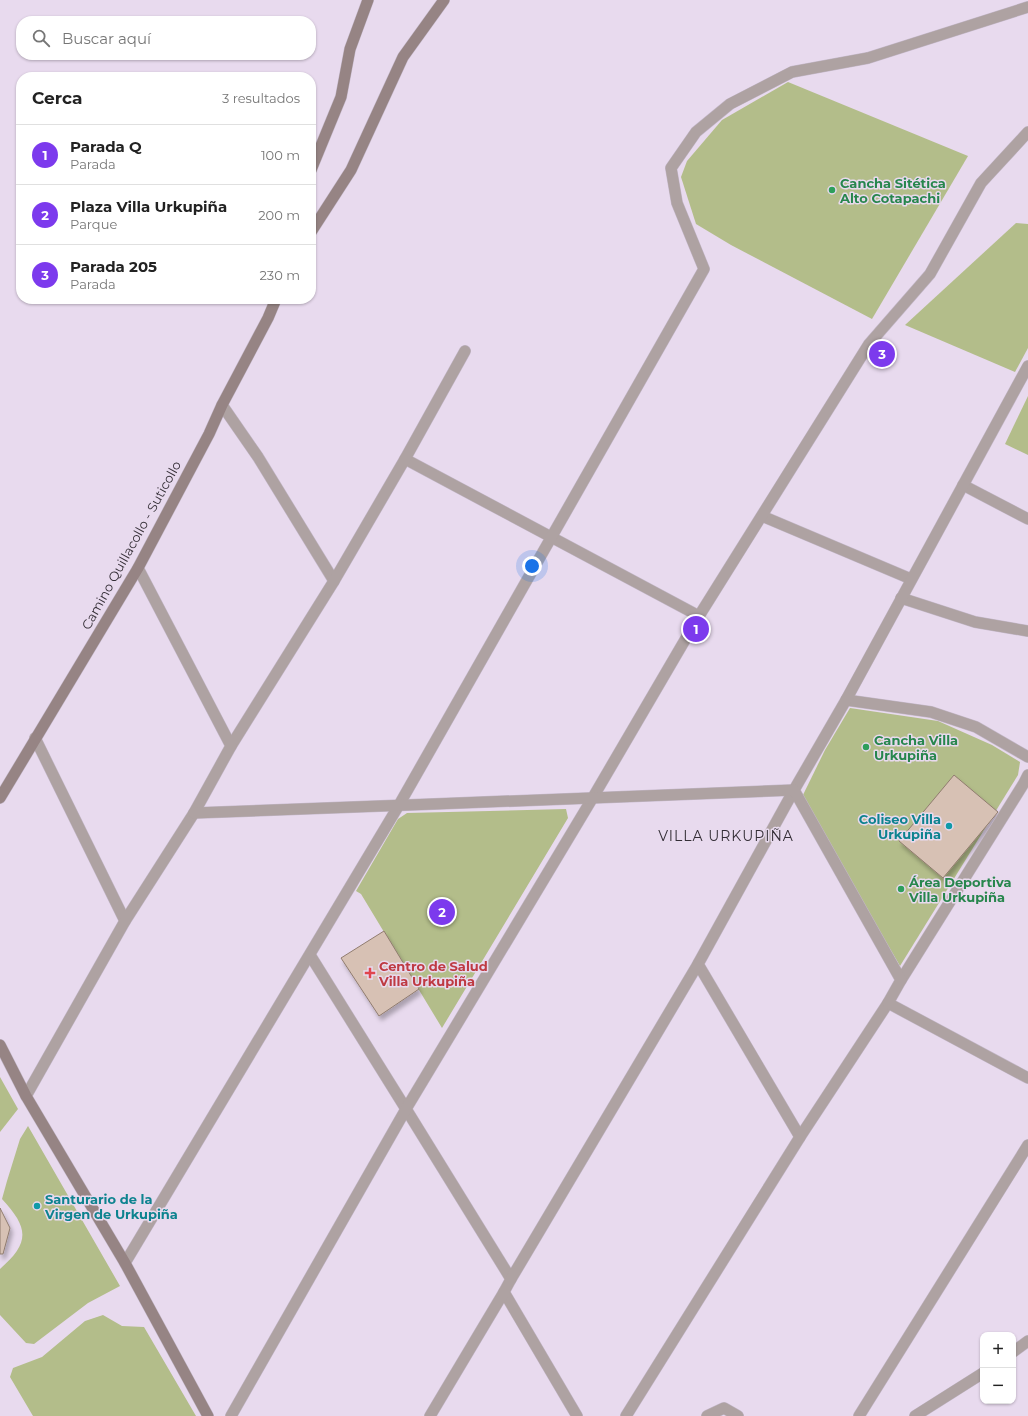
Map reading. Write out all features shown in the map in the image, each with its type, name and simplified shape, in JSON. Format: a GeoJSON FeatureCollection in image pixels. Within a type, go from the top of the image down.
{"type":"FeatureCollection","features":[{"type":"Feature","properties":{"kind":"main road"},"geometry":{"type":"LineString","coordinates":[[316,158],[341,97],[350,49],[368,0]]}},
{"type":"Feature","properties":{"kind":"main road"},"geometry":{"type":"LineString","coordinates":[[316,224],[351,170],[403,57],[444,0]]}},
{"type":"Feature","properties":{"kind":"main road","name":"Camino Quillacollo - Suticollo"},"geometry":{"type":"LineString","coordinates":[[0,798],[138,568],[209,434],[222,405],[274,304]]}},
{"type":"Feature","properties":{"kind":"main road"},"geometry":{"type":"LineString","coordinates":[[0,1045],[26,1096],[125,1263],[208,1416]]}},
{"type":"Feature","properties":{"kind":"street"},"geometry":{"type":"LineString","coordinates":[[125,1263],[399,805],[704,269],[677,203],[671,168],[696,132],[730,104],[792,72],[868,58],[1028,7]]}},
{"type":"Feature","properties":{"kind":"street"},"geometry":{"type":"LineString","coordinates":[[231,1416],[406,1109],[592,799],[699,616],[869,344],[930,274],[981,183],[1028,132]]}},
{"type":"Feature","properties":{"kind":"street"},"geometry":{"type":"LineString","coordinates":[[26,1096],[124,921],[194,813],[231,746],[334,581],[405,459],[465,351]]}},
{"type":"Feature","properties":{"kind":"street"},"geometry":{"type":"LineString","coordinates":[[430,1416],[698,964],[794,790],[846,700],[1028,366]]}},
{"type":"Feature","properties":{"kind":"street"},"geometry":{"type":"LineString","coordinates":[[222,405],[258,457],[334,581]]}},
{"type":"Feature","properties":{"kind":"street"},"geometry":{"type":"LineString","coordinates":[[405,459],[699,616]]}},
{"type":"Feature","properties":{"kind":"street"},"geometry":{"type":"LineString","coordinates":[[963,485],[1028,518]]}},
{"type":"Feature","properties":{"kind":"street"},"geometry":{"type":"LineString","coordinates":[[762,516],[911,579]]}},
{"type":"Feature","properties":{"kind":"street"},"geometry":{"type":"LineString","coordinates":[[138,568],[231,746]]}},
{"type":"Feature","properties":{"kind":"street"},"geometry":{"type":"LineString","coordinates":[[901,598],[975,622],[1028,631]]}},
{"type":"Feature","properties":{"kind":"street"},"geometry":{"type":"LineString","coordinates":[[846,700],[931,712],[976,727],[1028,757]]}},
{"type":"Feature","properties":{"kind":"street"},"geometry":{"type":"LineString","coordinates":[[35,738],[124,921]]}},
{"type":"Feature","properties":{"kind":"street"},"geometry":{"type":"LineString","coordinates":[[626,1416],[800,1137],[888,1003],[1027,780]]}},
{"type":"Feature","properties":{"kind":"street"},"geometry":{"type":"LineString","coordinates":[[194,813],[592,799],[794,790]]}},
{"type":"Feature","properties":{"kind":"street"},"geometry":{"type":"LineString","coordinates":[[794,790],[901,980]]}},
{"type":"Feature","properties":{"kind":"street"},"geometry":{"type":"LineString","coordinates":[[310,955],[511,1279]]}},
{"type":"Feature","properties":{"kind":"street"},"geometry":{"type":"LineString","coordinates":[[698,964],[800,1137]]}},
{"type":"Feature","properties":{"kind":"street"},"geometry":{"type":"LineString","coordinates":[[888,1003],[1028,1078]]}},
{"type":"Feature","properties":{"kind":"street"},"geometry":{"type":"LineString","coordinates":[[860,1416],[1028,1145]]}},
{"type":"Feature","properties":{"kind":"street"},"geometry":{"type":"LineString","coordinates":[[504,1292],[577,1416]]}},
{"type":"Feature","properties":{"kind":"street"},"geometry":{"type":"LineString","coordinates":[[1016,1350],[1028,1341]]}},
{"type":"Feature","properties":{"kind":"street"},"geometry":{"type":"LineString","coordinates":[[915,1416],[980,1375]]}},
{"type":"Feature","properties":{"kind":"street"},"geometry":{"type":"LineString","coordinates":[[707,1416],[724,1408],[738,1416]]}},
{"type":"Feature","properties":{"kind":"green space"},"geometry":{"type":"Polygon","coordinates":[[[788,82],[968,156],[872,319],[731,245],[696,224],[681,177],[687,161],[722,120],[788,82]]]}},
{"type":"Feature","properties":{"kind":"green space"},"geometry":{"type":"Polygon","coordinates":[[[1016,223],[1028,224],[1028,348],[1015,372],[905,325],[1016,223]]]}},
{"type":"Feature","properties":{"kind":"green space"},"geometry":{"type":"Polygon","coordinates":[[[1028,396],[1028,455],[1005,444],[1028,396]]]}},
{"type":"Feature","properties":{"kind":"green space","name":"Área Deportiva Villa Urkupiña"},"geometry":{"type":"Polygon","coordinates":[[[850,708],[938,721],[992,745],[1020,762],[1018,775],[900,966],[801,799],[825,750],[850,708]]]}},
{"type":"Feature","properties":{"kind":"green space"},"geometry":{"type":"Polygon","coordinates":[[[566,809],[568,818],[442,1028],[361,894],[356,891],[398,819],[407,813],[566,809]]]}},
{"type":"Feature","properties":{"kind":"green space"},"geometry":{"type":"Polygon","coordinates":[[[0,1077],[18,1109],[0,1132],[0,1077]]]}},
{"type":"Feature","properties":{"kind":"green space"},"geometry":{"type":"Polygon","coordinates":[[[28,1126],[120,1286],[88,1303],[34,1344],[26,1343],[0,1315],[0,1269],[17,1251],[21,1243],[22,1235],[21,1227],[17,1219],[2,1199],[20,1139],[28,1126]]]}},
{"type":"Feature","properties":{"kind":"green space"},"geometry":{"type":"Polygon","coordinates":[[[103,1315],[122,1326],[144,1327],[196,1416],[33,1416],[10,1377],[13,1368],[42,1357],[85,1321],[103,1315]]]}},
{"type":"Feature","properties":{"kind":"building","name":"Coliseo Villa Urkupiña"},"geometry":{"type":"Polygon","coordinates":[[[954,775],[998,812],[943,878],[899,841],[954,775]]]}},
{"type":"Feature","properties":{"kind":"building","name":"Centro de Salud Villa Urkupiña"},"geometry":{"type":"Polygon","coordinates":[[[384,931],[419,989],[379,1016],[341,958],[384,931]]]}},
{"type":"Feature","properties":{"kind":"building"},"geometry":{"type":"Polygon","coordinates":[[[0,1208],[10,1228],[3,1254],[0,1254],[0,1208]]]}},
{"type":"Feature","properties":{"kind":"place","name":"Cancha Sitética Alto Cotapachi"},"geometry":{"type":"Point","coordinates":[832,190]}},
{"type":"Feature","properties":{"kind":"place","name":"Parada 205"},"geometry":{"type":"Point","coordinates":[882,354]}},
{"type":"Feature","properties":{"kind":"place","name":"Parada Q"},"geometry":{"type":"Point","coordinates":[696,629]}},
{"type":"Feature","properties":{"kind":"place","name":"Cancha Villa Urkupiña"},"geometry":{"type":"Point","coordinates":[866,747]}},
{"type":"Feature","properties":{"kind":"place","name":"Coliseo Villa Urkupiña"},"geometry":{"type":"Point","coordinates":[949,826]}},
{"type":"Feature","properties":{"kind":"place","name":"Área Deportiva Villa Urkupiña"},"geometry":{"type":"Point","coordinates":[901,889]}},
{"type":"Feature","properties":{"kind":"place","name":"Plaza Villa Urkupiña"},"geometry":{"type":"Point","coordinates":[442,912]}},
{"type":"Feature","properties":{"kind":"place","name":"Centro de Salud Villa Urkupiña"},"geometry":{"type":"Point","coordinates":[370,973]}},
{"type":"Feature","properties":{"kind":"place","name":"Santurario de la Virgen de Urkupiña"},"geometry":{"type":"Point","coordinates":[37,1206]}},
{"type":"Feature","properties":{"kind":"district","name":"VILLA URKUPIÑA"},"geometry":{"type":"Point","coordinates":[726,836]}}]}
